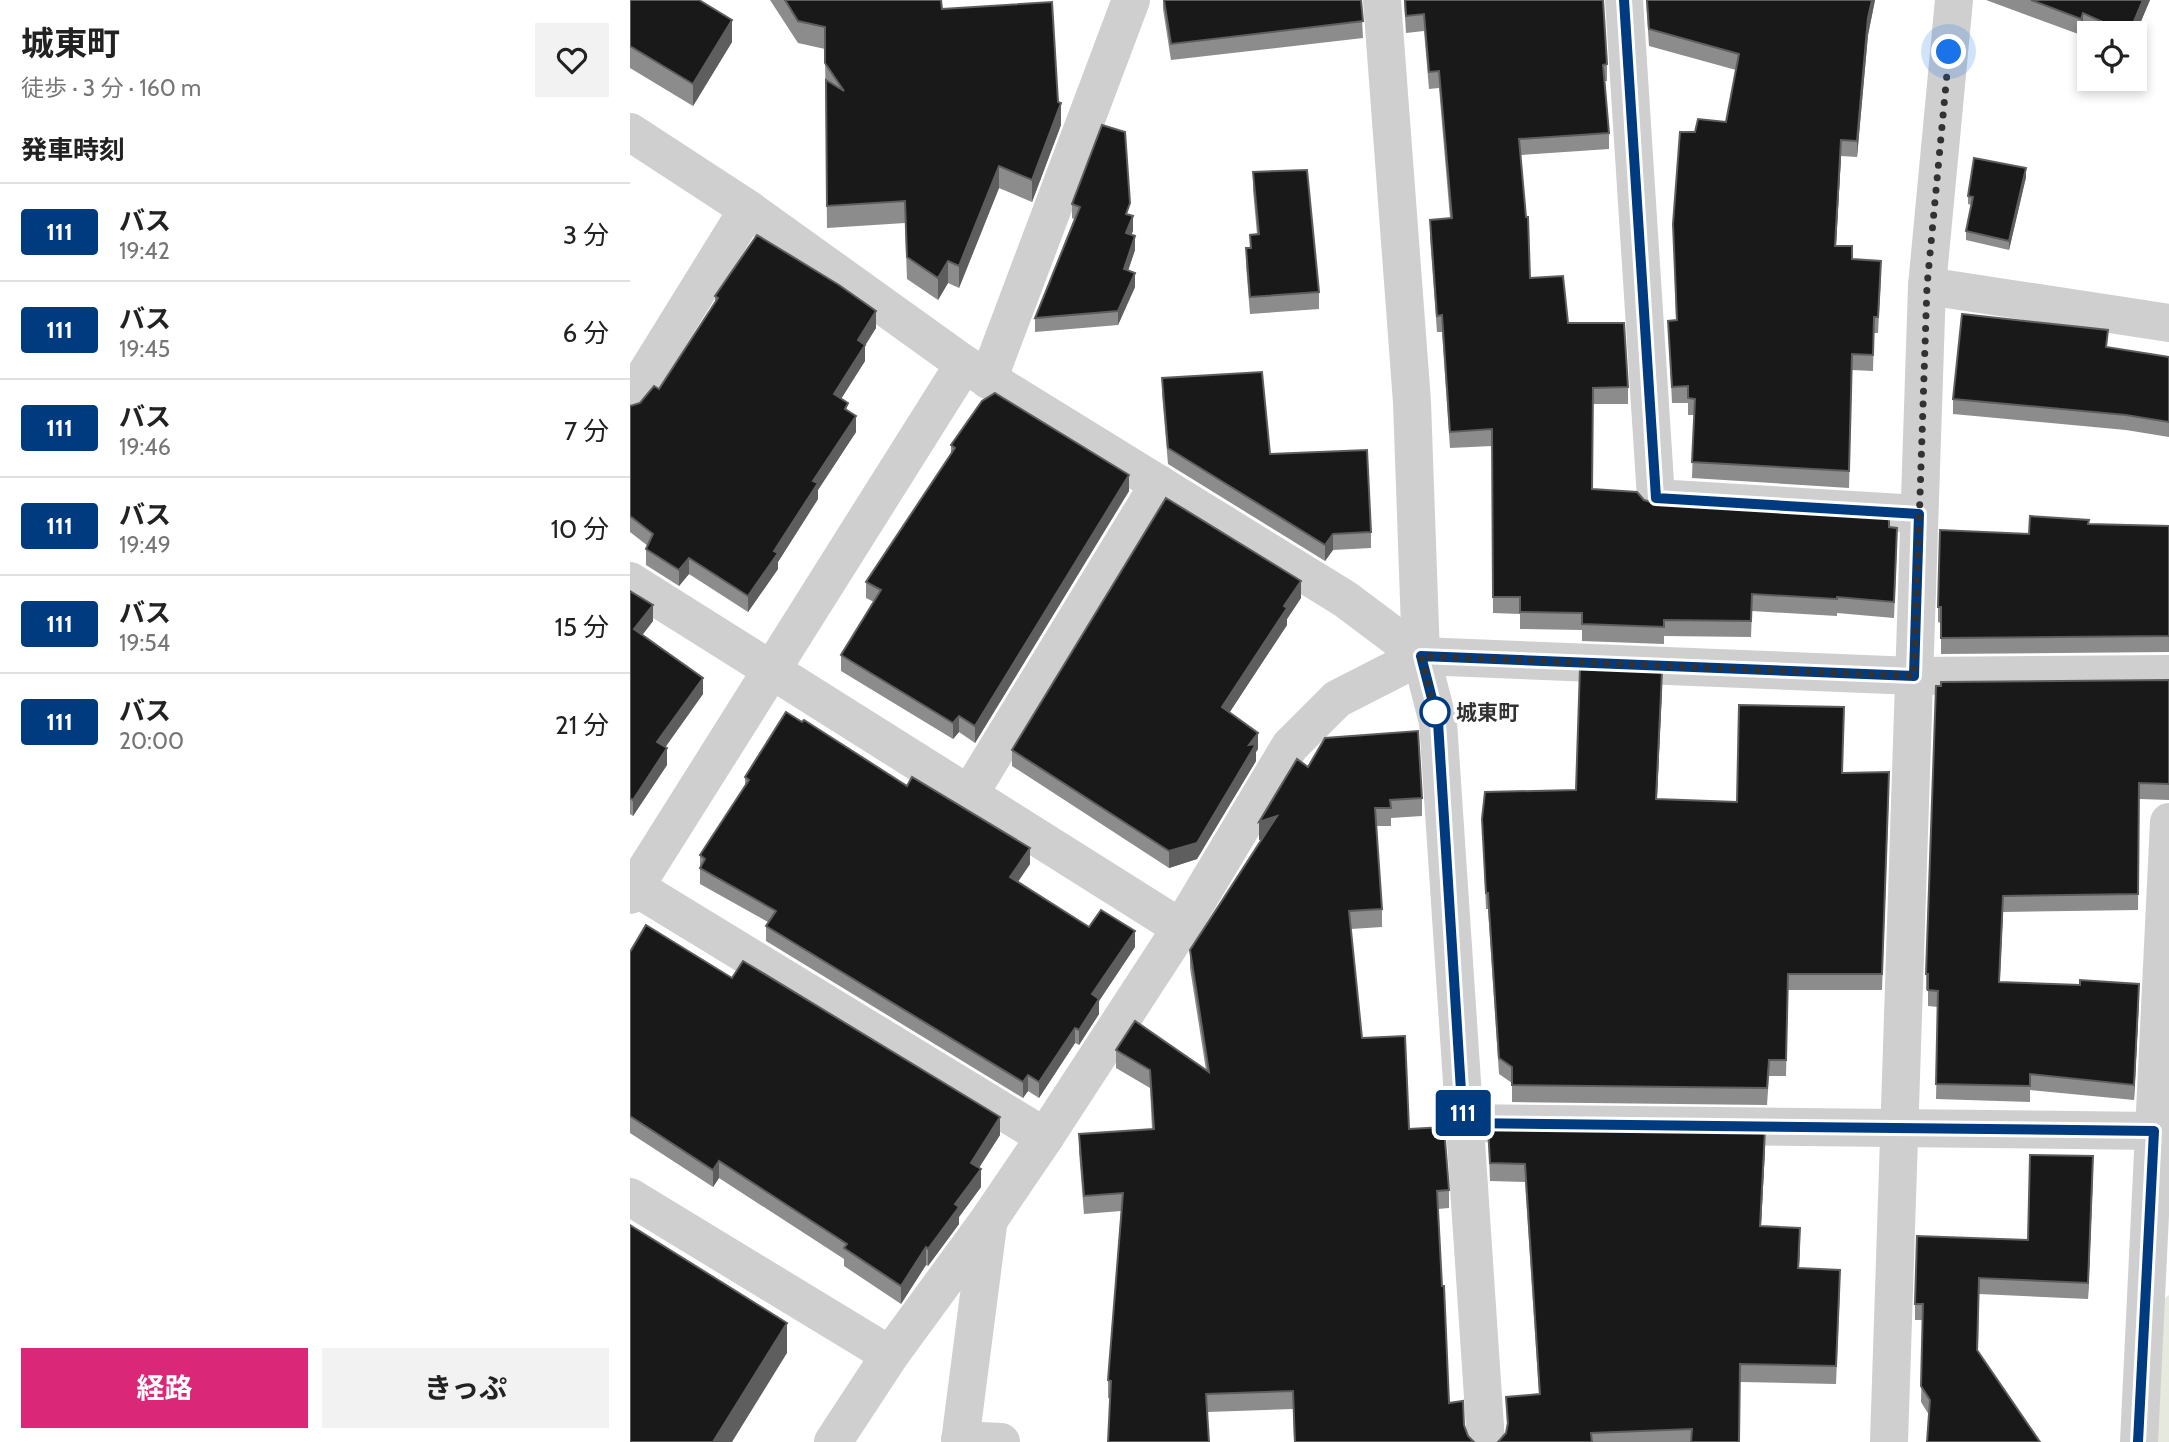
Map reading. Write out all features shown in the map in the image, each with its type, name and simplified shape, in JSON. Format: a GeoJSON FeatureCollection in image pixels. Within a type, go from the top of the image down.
{"type":"FeatureCollection","features":[{"type":"Feature","properties":{"kind":"street"},"geometry":{"type":"LineString","coordinates":[[1045,1137],[632,889],[771,669],[976,372],[1131,0]]}},
{"type":"Feature","properties":{"kind":"street"},"geometry":{"type":"LineString","coordinates":[[1382,0],[1412,402],[1421,656],[1438,722],[1486,1442]]}},
{"type":"Feature","properties":{"kind":"street"},"geometry":{"type":"LineString","coordinates":[[1624,0],[1656,498],[1919,514]]}},
{"type":"Feature","properties":{"kind":"street"},"geometry":{"type":"LineString","coordinates":[[1889,1442],[1927,286],[1954,0]]}},
{"type":"Feature","properties":{"kind":"street"},"geometry":{"type":"LineString","coordinates":[[630,132],[748,209],[976,372],[1345,599],[1421,656]]}},
{"type":"Feature","properties":{"kind":"street"},"geometry":{"type":"LineString","coordinates":[[630,400],[748,209]]}},
{"type":"Feature","properties":{"kind":"street"},"geometry":{"type":"LineString","coordinates":[[1927,286],[2169,323]]}},
{"type":"Feature","properties":{"kind":"street"},"geometry":{"type":"LineString","coordinates":[[970,793],[1159,484]]}},
{"type":"Feature","properties":{"kind":"street"},"geometry":{"type":"LineString","coordinates":[[630,582],[970,793],[1181,928]]}},
{"type":"Feature","properties":{"kind":"street"},"geometry":{"type":"LineString","coordinates":[[833,1442],[890,1355],[989,1222],[1045,1137],[1181,928],[1290,746],[1337,699],[1421,656],[1914,676],[2169,674]]}},
{"type":"Feature","properties":{"kind":"street"},"geometry":{"type":"LineString","coordinates":[[2138,1442],[2158,1273],[2154,1131],[2164,1023],[2169,822]]}},
{"type":"Feature","properties":{"kind":"street"},"geometry":{"type":"LineString","coordinates":[[1463,1123],[2154,1131]]}},
{"type":"Feature","properties":{"kind":"street"},"geometry":{"type":"LineString","coordinates":[[630,1197],[890,1355]]}},
{"type":"Feature","properties":{"kind":"street"},"geometry":{"type":"LineString","coordinates":[[989,1222],[960,1441],[1002,1442]]}},
{"type":"Feature","properties":{"kind":"shaded area"},"geometry":{"type":"Polygon","coordinates":[[[2169,1295],[2169,1442],[2153,1442],[2160,1302],[2169,1295]]]}},
{"type":"Feature","properties":{"kind":"building"},"geometry":{"type":"Polygon","coordinates":[[[630,0],[699,0],[732,20],[693,84],[630,46],[630,0]]]}},
{"type":"Feature","properties":{"kind":"building"},"geometry":{"type":"Polygon","coordinates":[[[785,0],[941,0],[942,9],[1052,2],[1058,102],[1061,103],[1032,180],[999,166],[959,266],[948,261],[938,278],[907,257],[905,201],[827,206],[826,80],[844,91],[825,63],[825,27],[798,21],[785,0]]]}},
{"type":"Feature","properties":{"kind":"building"},"geometry":{"type":"Polygon","coordinates":[[[1164,0],[1361,0],[1363,21],[1171,44],[1164,0]]]}},
{"type":"Feature","properties":{"kind":"building"},"geometry":{"type":"Polygon","coordinates":[[[1405,0],[1603,0],[1607,64],[1603,65],[1609,133],[1519,139],[1528,217],[1530,278],[1563,276],[1568,323],[1624,323],[1628,387],[1593,388],[1592,489],[1637,492],[1644,500],[1655,503],[1889,517],[1889,527],[1897,528],[1894,602],[1752,594],[1751,621],[1664,620],[1664,627],[1582,624],[1582,613],[1520,612],[1520,597],[1493,597],[1492,429],[1450,432],[1442,315],[1437,316],[1430,220],[1452,218],[1439,71],[1429,72],[1424,14],[1406,16],[1405,0]]]}},
{"type":"Feature","properties":{"kind":"building"},"geometry":{"type":"Polygon","coordinates":[[[1647,0],[1872,0],[1857,141],[1841,140],[1835,246],[1852,246],[1852,259],[1881,261],[1878,317],[1874,317],[1873,355],[1852,354],[1849,471],[1692,462],[1695,399],[1688,398],[1688,386],[1672,387],[1668,321],[1677,320],[1673,224],[1680,132],[1695,132],[1698,119],[1726,122],[1739,54],[1649,29],[1647,0]]]}},
{"type":"Feature","properties":{"kind":"building"},"geometry":{"type":"Polygon","coordinates":[[[2031,0],[2143,0],[2134,21],[2101,21],[2083,13],[2081,19],[2031,0]]]}},
{"type":"Feature","properties":{"kind":"building"},"geometry":{"type":"Polygon","coordinates":[[[1102,125],[1125,132],[1130,203],[1126,214],[1133,216],[1126,233],[1135,236],[1124,269],[1135,273],[1118,311],[1035,318],[1080,207],[1072,204],[1102,125]]]}},
{"type":"Feature","properties":{"kind":"building"},"geometry":{"type":"Polygon","coordinates":[[[1974,158],[2026,168],[2009,241],[1966,231],[1973,197],[1968,196],[1974,158]]]}},
{"type":"Feature","properties":{"kind":"building"},"geometry":{"type":"Polygon","coordinates":[[[1307,170],[1319,292],[1250,297],[1246,248],[1251,248],[1250,235],[1259,234],[1253,172],[1307,170]]]}},
{"type":"Feature","properties":{"kind":"building"},"geometry":{"type":"Polygon","coordinates":[[[757,235],[876,311],[858,340],[865,345],[834,394],[848,403],[845,409],[856,416],[813,481],[818,483],[774,551],[778,553],[748,596],[689,558],[679,570],[646,549],[653,534],[630,516],[630,406],[640,403],[654,386],[659,389],[718,298],[715,296],[757,235]]]}},
{"type":"Feature","properties":{"kind":"building"},"geometry":{"type":"Polygon","coordinates":[[[1962,314],[2108,330],[2106,347],[2169,357],[2169,422],[2126,415],[1953,399],[1962,314]]]}},
{"type":"Feature","properties":{"kind":"building"},"geometry":{"type":"Polygon","coordinates":[[[1262,372],[1270,454],[1367,450],[1371,532],[1333,534],[1325,545],[1168,448],[1162,378],[1262,372]]]}},
{"type":"Feature","properties":{"kind":"building"},"geometry":{"type":"Polygon","coordinates":[[[995,393],[1129,475],[975,726],[959,716],[953,723],[841,655],[881,590],[866,582],[955,448],[951,445],[982,401],[995,393]]]}},
{"type":"Feature","properties":{"kind":"building"},"geometry":{"type":"Polygon","coordinates":[[[1166,498],[1301,581],[1284,606],[1287,608],[1222,707],[1258,733],[1249,745],[1256,744],[1197,843],[1169,851],[1012,750],[1166,498]]]}},
{"type":"Feature","properties":{"kind":"building"},"geometry":{"type":"Polygon","coordinates":[[[2030,516],[2089,520],[2088,524],[2169,526],[2169,636],[1941,638],[1941,607],[1938,607],[1940,530],[2029,534],[2030,516]]]}},
{"type":"Feature","properties":{"kind":"building"},"geometry":{"type":"Polygon","coordinates":[[[630,591],[653,605],[634,629],[703,678],[657,742],[667,748],[633,800],[630,798],[630,591]]]}},
{"type":"Feature","properties":{"kind":"building"},"geometry":{"type":"Polygon","coordinates":[[[1580,668],[1662,671],[1656,799],[1737,802],[1739,705],[1844,707],[1842,773],[1889,772],[1882,974],[1788,974],[1786,1060],[1769,1060],[1767,1088],[1512,1085],[1512,1067],[1499,1058],[1482,819],[1485,792],[1576,790],[1580,668]]]}},
{"type":"Feature","properties":{"kind":"building"},"geometry":{"type":"Polygon","coordinates":[[[2169,680],[2169,784],[2139,783],[2138,894],[2003,896],[1999,982],[2080,985],[2080,980],[2139,984],[2134,1085],[2030,1074],[2030,1086],[1936,1084],[1938,991],[1928,990],[1926,974],[1936,686],[1941,686],[1941,682],[2169,680]]]}},
{"type":"Feature","properties":{"kind":"building"},"geometry":{"type":"Polygon","coordinates":[[[786,712],[802,722],[804,720],[907,786],[912,777],[1030,848],[1010,877],[1089,927],[1101,910],[1135,931],[1092,994],[1099,999],[1079,1030],[1075,1028],[1039,1082],[1028,1075],[1023,1082],[766,926],[776,911],[700,868],[705,859],[700,855],[749,780],[745,777],[786,712]]]}},
{"type":"Feature","properties":{"kind":"building"},"geometry":{"type":"Polygon","coordinates":[[[1418,731],[1422,798],[1390,800],[1391,808],[1375,808],[1382,909],[1349,911],[1362,1038],[1405,1036],[1409,1129],[1444,1127],[1449,1190],[1437,1191],[1449,1403],[1463,1401],[1464,1425],[1468,1436],[1474,1442],[1295,1442],[1293,1391],[1206,1394],[1209,1442],[1108,1442],[1111,1381],[1108,1380],[1123,1193],[1084,1196],[1079,1134],[1154,1129],[1150,1070],[1116,1050],[1135,1021],[1209,1072],[1190,950],[1277,816],[1259,822],[1297,759],[1308,767],[1325,738],[1418,731]]]}},
{"type":"Feature","properties":{"kind":"building"},"geometry":{"type":"Polygon","coordinates":[[[646,925],[732,978],[743,961],[1000,1117],[971,1163],[981,1169],[955,1204],[959,1207],[928,1249],[926,1247],[901,1286],[844,1248],[847,1244],[719,1161],[713,1170],[630,1116],[630,952],[646,925]]]}},
{"type":"Feature","properties":{"kind":"building"},"geometry":{"type":"Polygon","coordinates":[[[1488,1127],[1765,1130],[1760,1226],[1800,1228],[1798,1268],[1840,1270],[1836,1366],[1740,1364],[1739,1442],[1691,1442],[1692,1429],[1591,1433],[1592,1442],[1498,1442],[1506,1433],[1508,1423],[1506,1397],[1540,1394],[1525,1164],[1490,1163],[1488,1127]]]}},
{"type":"Feature","properties":{"kind":"building"},"geometry":{"type":"Polygon","coordinates":[[[2030,1155],[2093,1156],[2088,1283],[1979,1278],[1977,1350],[2040,1442],[1927,1442],[1930,1400],[1921,1386],[1923,1304],[1915,1304],[1917,1236],[2028,1240],[2030,1155]]]}},
{"type":"Feature","properties":{"kind":"building"},"geometry":{"type":"Polygon","coordinates":[[[630,1225],[787,1323],[713,1442],[630,1442],[630,1225]]]}},
{"type":"Feature","properties":{"kind":"bus line","name":"111"},"geometry":{"type":"LineString","coordinates":[[1624,0],[1656,498],[1919,514],[1914,676],[1421,656],[1438,722],[1463,1123],[2154,1131],[2138,1442]]}},
{"type":"Feature","properties":{"kind":"place","name":"城東町"},"geometry":{"type":"Point","coordinates":[1435,712]}},
{"type":"Feature","properties":{"kind":"route"},"geometry":{"type":"LineString","coordinates":[[1435,712],[1438,722],[1421,656],[1914,676],[1927,286],[1949,52]]}}]}
